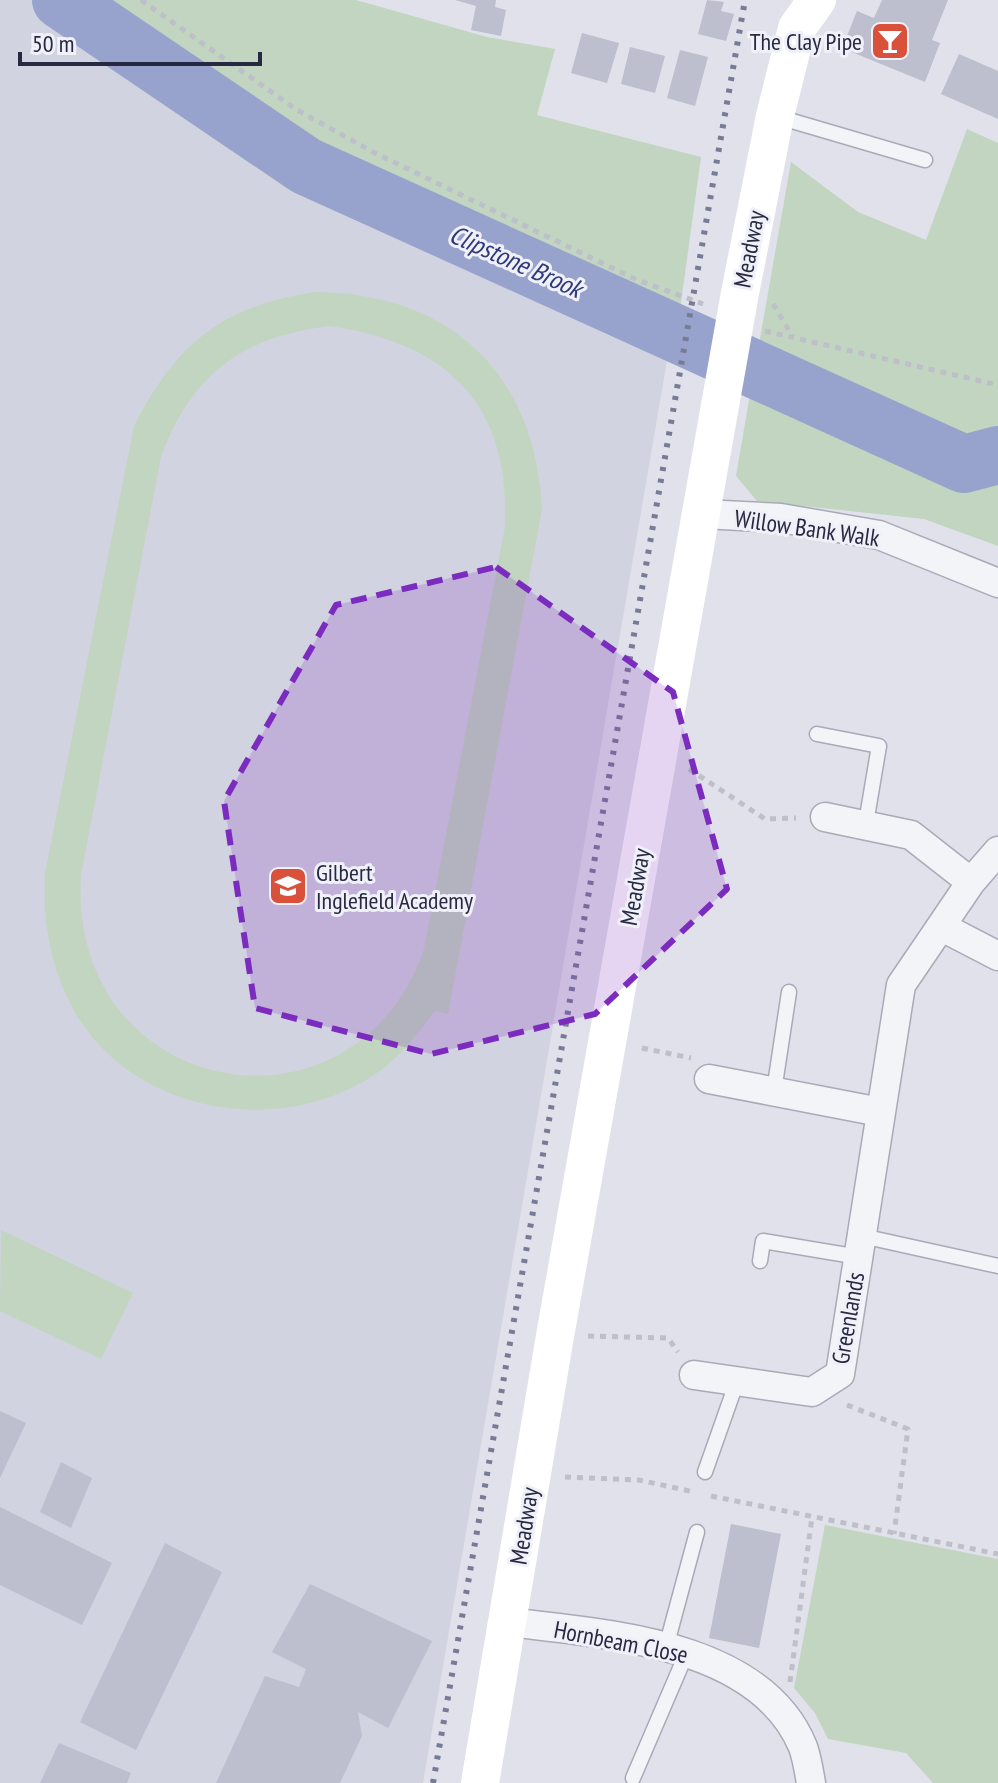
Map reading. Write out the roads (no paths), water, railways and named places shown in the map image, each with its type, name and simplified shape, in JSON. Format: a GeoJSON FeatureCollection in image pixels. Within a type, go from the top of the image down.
{"type":"FeatureCollection","features":[{"type":"Feature","properties":{"kind":"street","name":"Meadway"},"geometry":{"type":"LineString","coordinates":[[480,1783],[555,1336],[720,418],[726,320],[797,28],[817,0]]}},
{"type":"Feature","properties":{"kind":"street","name":"Willow Bank Walk"},"geometry":{"type":"LineString","coordinates":[[703,514],[781,518],[879,535],[998,583]]}},
{"type":"Feature","properties":{"kind":"street"},"geometry":{"type":"LineString","coordinates":[[825,817],[866,823],[911,835],[971,882]]}},
{"type":"Feature","properties":{"kind":"street","name":"Greenlands"},"geometry":{"type":"LineString","coordinates":[[694,1375],[736,1384],[812,1392],[840,1374],[901,985],[971,882],[998,851]]}},
{"type":"Feature","properties":{"kind":"street"},"geometry":{"type":"LineString","coordinates":[[942,927],[998,956]]}},
{"type":"Feature","properties":{"kind":"street"},"geometry":{"type":"LineString","coordinates":[[709,1079],[880,1112]]}},
{"type":"Feature","properties":{"kind":"street","name":"Hornbeam Close"},"geometry":{"type":"LineString","coordinates":[[508,1622],[677,1650],[750,1682],[779,1708],[803,1747],[811,1783]]}},
{"type":"Feature","properties":{"kind":"lane"},"geometry":{"type":"LineString","coordinates":[[775,116],[925,160]]}},
{"type":"Feature","properties":{"kind":"lane"},"geometry":{"type":"LineString","coordinates":[[817,734],[879,746],[866,823]]}},
{"type":"Feature","properties":{"kind":"lane"},"geometry":{"type":"LineString","coordinates":[[774,1091],[789,992]]}},
{"type":"Feature","properties":{"kind":"lane"},"geometry":{"type":"LineString","coordinates":[[760,1261],[763,1241],[861,1246],[998,1266]]}},
{"type":"Feature","properties":{"kind":"lane"},"geometry":{"type":"LineString","coordinates":[[705,1472],[736,1384]]}},
{"type":"Feature","properties":{"kind":"lane"},"geometry":{"type":"LineString","coordinates":[[633,1778],[677,1650],[697,1532]]}},
{"type":"Feature","properties":{"kind":"waterway","name":"Clipstone Brook"},"geometry":{"type":"LineString","coordinates":[[61,0],[306,166],[964,464],[998,455]]}},
{"type":"Feature","properties":{"kind":"railway"},"geometry":{"type":"LineString","coordinates":[[433,1783],[745,0]]}},
{"type":"Feature","properties":{"kind":"place","name":"The Clay Pipe"},"geometry":{"type":"Point","coordinates":[890,41]}},
{"type":"Feature","properties":{"kind":"place","name":"Gilbert Inglefield Academy"},"geometry":{"type":"Point","coordinates":[288,886]}}]}
